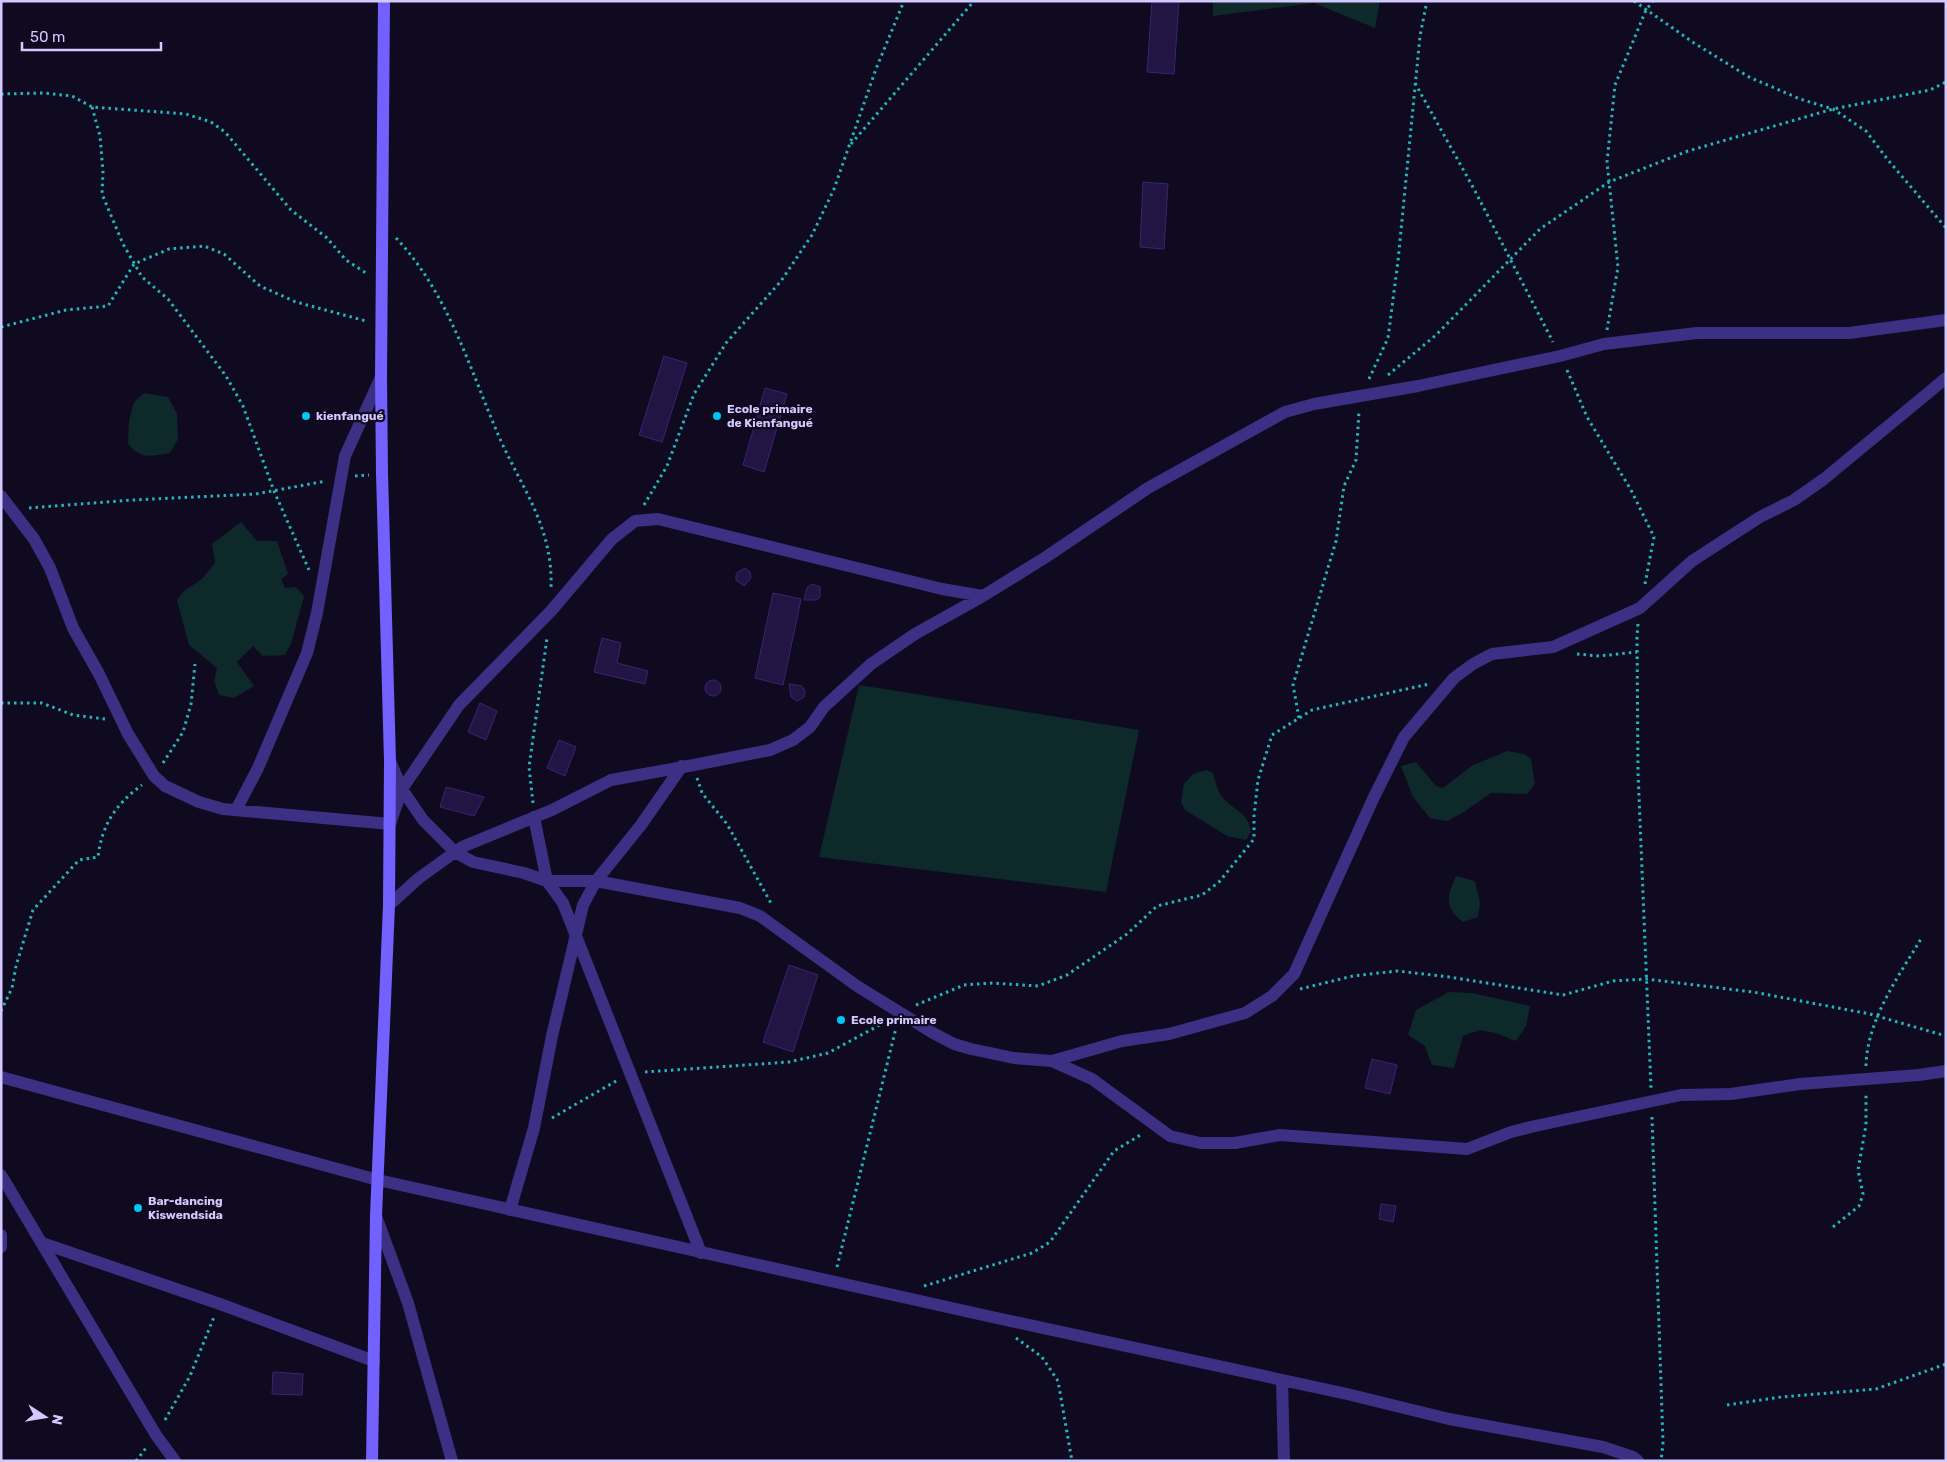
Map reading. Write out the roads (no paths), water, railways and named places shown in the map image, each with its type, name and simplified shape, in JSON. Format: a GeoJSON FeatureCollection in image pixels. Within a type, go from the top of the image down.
{"type":"FeatureCollection","features":[{"type":"Feature","properties":{"kind":"main road"},"geometry":{"type":"LineString","coordinates":[[372,1461],[376,1216],[389,905],[390,824],[381,377],[384,2]]}},
{"type":"Feature","properties":{"kind":"street"},"geometry":{"type":"LineString","coordinates":[[389,905],[419,878],[462,847],[534,817],[610,780],[770,750],[793,740],[810,727],[824,707],[871,664],[915,634],[983,596],[1046,557],[1148,488],[1285,412],[1314,404],[1360,397],[1560,356],[1604,344],[1697,333],[1850,333],[1946,320]]}},
{"type":"Feature","properties":{"kind":"street"},"geometry":{"type":"LineString","coordinates":[[236,810],[258,768],[307,652],[320,594],[345,456],[381,377]]}},
{"type":"Feature","properties":{"kind":"street"},"geometry":{"type":"LineString","coordinates":[[1052,1061],[1122,1041],[1169,1034],[1246,1014],[1272,996],[1294,974],[1373,799],[1404,737],[1454,678],[1473,664],[1492,654],[1553,647],[1640,608],[1692,561],[1760,517],[1794,500],[1824,479],[1946,378]]}},
{"type":"Feature","properties":{"kind":"street"},"geometry":{"type":"LineString","coordinates":[[1,496],[34,539],[50,568],[73,628],[99,674],[128,734],[154,776],[165,786],[199,802],[223,809],[390,824],[402,789],[459,705],[551,611],[612,539],[635,521],[658,519],[903,580],[983,596]]}},
{"type":"Feature","properties":{"kind":"street"},"geometry":{"type":"LineString","coordinates":[[390,761],[402,789],[423,820],[455,852],[473,862],[524,873],[547,881],[596,881],[740,908],[760,916],[857,986],[932,1033],[954,1044],[971,1049],[1014,1058],[1052,1061],[1092,1079],[1170,1136],[1200,1143],[1234,1143],[1280,1134],[1467,1149],[1512,1132],[1535,1126],[1681,1095],[1731,1094],[1800,1084],[1946,1071]]}},
{"type":"Feature","properties":{"kind":"street"},"geometry":{"type":"LineString","coordinates":[[510,1210],[534,1128],[552,1036],[583,905],[596,881],[688,766]]}},
{"type":"Feature","properties":{"kind":"street"},"geometry":{"type":"LineString","coordinates":[[534,817],[547,881],[563,903],[577,934],[701,1253]]}},
{"type":"Feature","properties":{"kind":"street"},"geometry":{"type":"LineString","coordinates":[[1,1077],[378,1180],[701,1253],[1282,1380],[1449,1419],[1603,1447],[1633,1457],[1638,1461]]}},
{"type":"Feature","properties":{"kind":"street"},"geometry":{"type":"LineString","coordinates":[[1,1175],[156,1436],[174,1461]]}},
{"type":"Feature","properties":{"kind":"street"},"geometry":{"type":"LineString","coordinates":[[376,1216],[408,1303],[452,1461]]}},
{"type":"Feature","properties":{"kind":"street"},"geometry":{"type":"LineString","coordinates":[[1,1235],[1,1248]]}},
{"type":"Feature","properties":{"kind":"street"},"geometry":{"type":"LineString","coordinates":[[42,1243],[220,1304],[374,1361]]}},
{"type":"Feature","properties":{"kind":"street"},"geometry":{"type":"LineString","coordinates":[[1282,1380],[1284,1461]]}},
{"type":"Feature","properties":{"kind":"place","name":"kienfangué"},"geometry":{"type":"Point","coordinates":[306,416]}},
{"type":"Feature","properties":{"kind":"place","name":"Ecole primaire de Kienfangué"},"geometry":{"type":"Point","coordinates":[717,416]}},
{"type":"Feature","properties":{"kind":"place","name":"Ecole primaire"},"geometry":{"type":"Point","coordinates":[841,1020]}},
{"type":"Feature","properties":{"kind":"place","name":"Bar-dancing Kiswendsida"},"geometry":{"type":"Point","coordinates":[138,1208]}}]}
